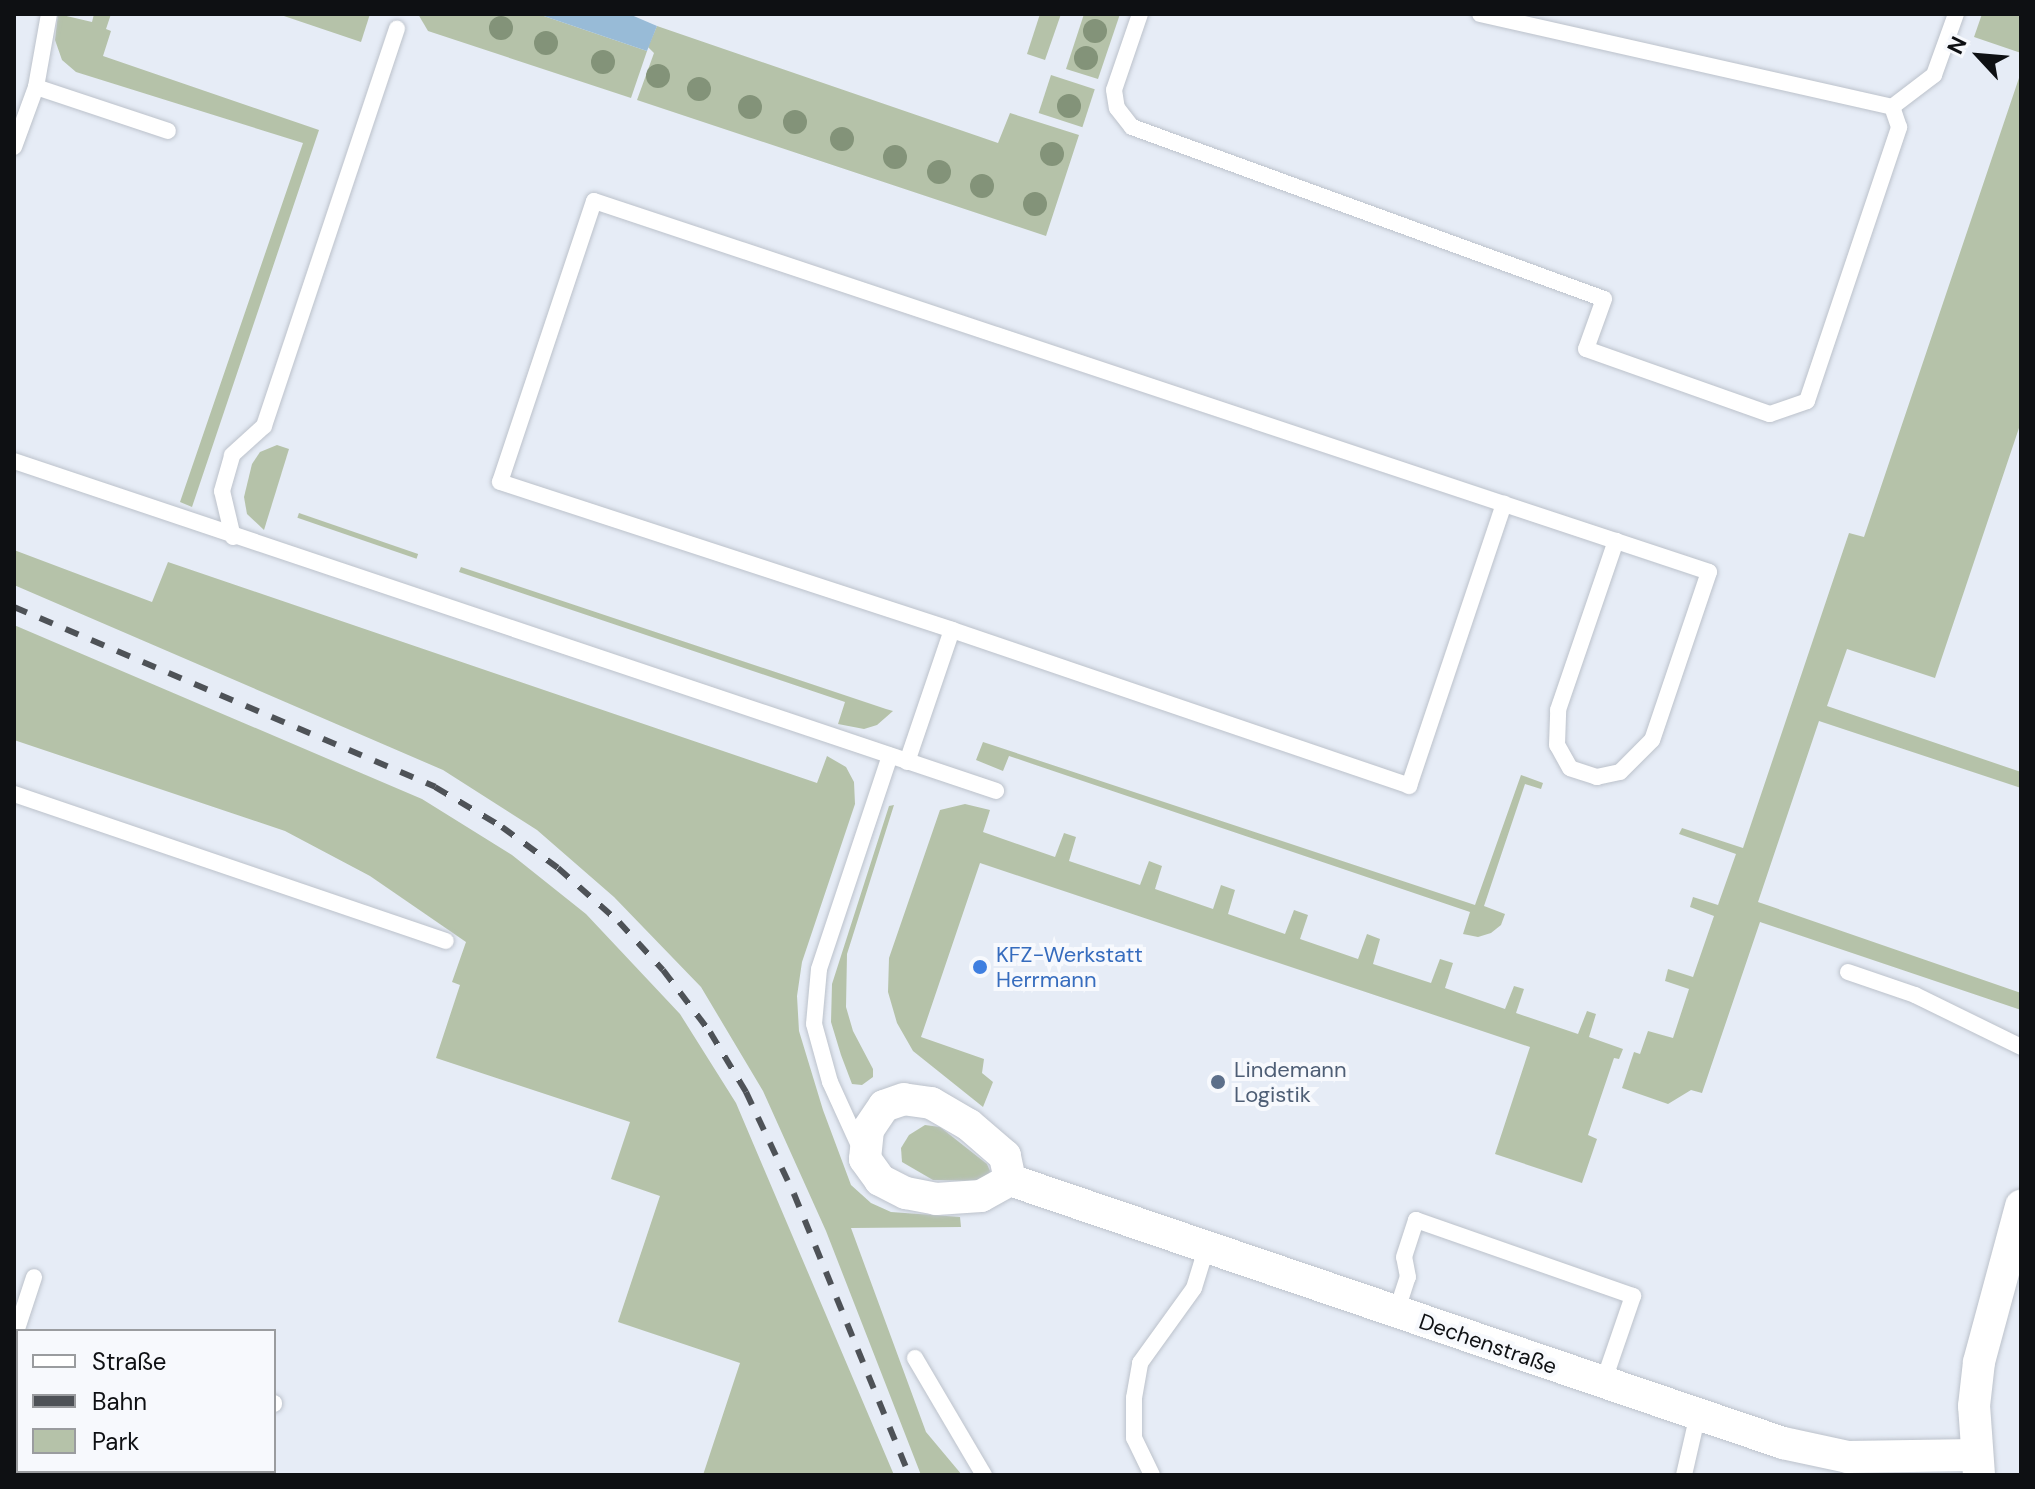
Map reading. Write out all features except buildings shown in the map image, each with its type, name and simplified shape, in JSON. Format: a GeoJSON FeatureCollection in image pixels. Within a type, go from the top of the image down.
{"type":"FeatureCollection","features":[{"type":"Feature","properties":{"kind":"street"},"geometry":{"type":"LineString","coordinates":[[904,1099],[931,1103],[969,1125],[1005,1156],[1010,1180],[981,1196],[936,1199],[906,1193],[880,1180],[865,1159],[868,1130],[884,1106],[904,1099]]}},
{"type":"Feature","properties":{"kind":"street","name":"Dechenstraße"},"geometry":{"type":"LineString","coordinates":[[1010,1180],[1783,1443],[1848,1457],[1977,1465],[1974,1406],[1979,1362],[2008,1281],[2021,1206]]}},
{"type":"Feature","properties":{"kind":"lane"},"geometry":{"type":"LineString","coordinates":[[14,147],[36,87],[49,14]]}},
{"type":"Feature","properties":{"kind":"lane"},"geometry":{"type":"LineString","coordinates":[[1140,14],[1114,90],[1117,108],[1132,127],[1604,299],[1586,349],[1770,414],[1807,401],[1899,127],[1892,107]]}},
{"type":"Feature","properties":{"kind":"lane"},"geometry":{"type":"LineString","coordinates":[[1480,14],[1892,107]]}},
{"type":"Feature","properties":{"kind":"lane"},"geometry":{"type":"LineString","coordinates":[[1892,107],[1934,75],[1956,14]]}},
{"type":"Feature","properties":{"kind":"lane"},"geometry":{"type":"LineString","coordinates":[[233,537],[222,491],[232,455],[264,426],[397,29]]}},
{"type":"Feature","properties":{"kind":"lane"},"geometry":{"type":"LineString","coordinates":[[36,87],[168,131]]}},
{"type":"Feature","properties":{"kind":"lane"},"geometry":{"type":"LineString","coordinates":[[1504,504],[1409,786],[952,630],[500,482],[594,201],[1504,504],[1616,541],[1709,572],[1652,740],[1620,772],[1597,777],[1570,768],[1557,745],[1558,710],[1616,541]]}},
{"type":"Feature","properties":{"kind":"lane"},"geometry":{"type":"LineString","coordinates":[[14,461],[996,791]]}},
{"type":"Feature","properties":{"kind":"lane"},"geometry":{"type":"LineString","coordinates":[[907,762],[952,630]]}},
{"type":"Feature","properties":{"kind":"lane"},"geometry":{"type":"LineString","coordinates":[[865,1159],[830,1082],[814,1024],[819,969],[890,756]]}},
{"type":"Feature","properties":{"kind":"lane"},"geometry":{"type":"LineString","coordinates":[[14,794],[446,941]]}},
{"type":"Feature","properties":{"kind":"lane"},"geometry":{"type":"LineString","coordinates":[[1848,972],[1915,995],[2021,1047]]}},
{"type":"Feature","properties":{"kind":"lane"},"geometry":{"type":"LineString","coordinates":[[1396,1313],[1408,1277],[1404,1257],[1416,1220],[1633,1296],[1603,1383]]}},
{"type":"Feature","properties":{"kind":"lane"},"geometry":{"type":"LineString","coordinates":[[1152,1475],[1134,1438],[1134,1398],[1140,1363],[1194,1288],[1206,1249]]}},
{"type":"Feature","properties":{"kind":"lane"},"geometry":{"type":"LineString","coordinates":[[17,1329],[34,1277]]}},
{"type":"Feature","properties":{"kind":"lane"},"geometry":{"type":"LineString","coordinates":[[915,1358],[984,1475]]}},
{"type":"Feature","properties":{"kind":"lane"},"geometry":{"type":"LineString","coordinates":[[1684,1475],[1698,1414]]}},
{"type":"Feature","properties":{"kind":"green space"},"geometry":{"type":"Polygon","coordinates":[[[58,14],[92,22],[94,14],[111,14],[106,29],[111,31],[103,56],[319,130],[192,507],[180,502],[303,143],[76,72],[62,60],[55,40],[58,14]]]}},
{"type":"Feature","properties":{"kind":"green space"},"geometry":{"type":"Polygon","coordinates":[[[278,14],[370,14],[361,42],[278,14]]]}},
{"type":"Feature","properties":{"kind":"green space"},"geometry":{"type":"Polygon","coordinates":[[[418,14],[538,14],[647,51],[631,98],[428,31],[418,14]]]}},
{"type":"Feature","properties":{"kind":"green space"},"geometry":{"type":"Polygon","coordinates":[[[1040,14],[1061,14],[1045,60],[1027,54],[1040,14]]]}},
{"type":"Feature","properties":{"kind":"green space"},"geometry":{"type":"Polygon","coordinates":[[[1084,14],[1120,14],[1098,79],[1066,69],[1084,14]]]}},
{"type":"Feature","properties":{"kind":"green space"},"geometry":{"type":"Polygon","coordinates":[[[1982,14],[2021,14],[2021,53],[1974,37],[1982,14]]]}},
{"type":"Feature","properties":{"kind":"green space"},"geometry":{"type":"Polygon","coordinates":[[[657,26],[998,143],[1010,113],[1079,135],[1046,236],[637,100],[654,53],[648,47],[657,26]]]}},
{"type":"Feature","properties":{"kind":"green space"},"geometry":{"type":"Polygon","coordinates":[[[2021,72],[2021,422],[1935,678],[1847,649],[1827,706],[2021,772],[2021,788],[1819,721],[1758,902],[2021,993],[2021,1010],[1760,922],[1702,1093],[1691,1090],[1668,1104],[1622,1088],[1634,1052],[1640,1054],[1648,1031],[1673,1038],[1689,989],[1665,981],[1668,969],[1693,977],[1714,916],[1690,907],[1693,897],[1718,905],[1736,854],[1679,834],[1682,828],[1743,848],[1849,533],[1864,537],[2021,72]]]}},
{"type":"Feature","properties":{"kind":"green space"},"geometry":{"type":"Polygon","coordinates":[[[1051,75],[1095,89],[1082,127],[1039,113],[1051,75]]]}},
{"type":"Feature","properties":{"kind":"green space"},"geometry":{"type":"Polygon","coordinates":[[[277,445],[289,449],[264,530],[247,514],[244,497],[252,464],[260,452],[277,445]]]}},
{"type":"Feature","properties":{"kind":"green space"},"geometry":{"type":"Polygon","coordinates":[[[299,513],[418,554],[417,559],[297,518],[299,513]]]}},
{"type":"Feature","properties":{"kind":"green space"},"geometry":{"type":"Polygon","coordinates":[[[14,550],[152,602],[168,562],[817,783],[827,756],[846,767],[854,782],[855,804],[802,962],[797,996],[799,1031],[823,1110],[851,1185],[871,1203],[891,1212],[960,1217],[961,1227],[851,1228],[926,1432],[962,1475],[921,1475],[826,1231],[763,1091],[701,987],[614,897],[537,830],[443,770],[14,585],[14,550]]]}},
{"type":"Feature","properties":{"kind":"green space"},"geometry":{"type":"Polygon","coordinates":[[[461,567],[893,711],[877,725],[864,729],[838,724],[845,702],[459,572],[461,567]]]}},
{"type":"Feature","properties":{"kind":"green space"},"geometry":{"type":"Polygon","coordinates":[[[14,625],[422,799],[512,855],[586,914],[680,1014],[736,1103],[894,1475],[703,1475],[740,1363],[618,1322],[660,1196],[611,1179],[630,1122],[436,1058],[460,985],[452,982],[466,942],[370,876],[285,831],[14,740],[14,625]]]}},
{"type":"Feature","properties":{"kind":"green space"},"geometry":{"type":"Polygon","coordinates":[[[983,742],[1475,905],[1521,775],[1543,783],[1541,789],[1525,784],[1484,906],[1505,914],[1501,925],[1491,933],[1478,937],[1463,934],[1470,912],[1009,756],[1003,771],[976,760],[983,742]]]}},
{"type":"Feature","properties":{"kind":"green space"},"geometry":{"type":"Polygon","coordinates":[[[965,804],[990,810],[983,832],[1055,857],[1064,833],[1076,837],[1069,861],[1140,885],[1149,861],[1162,866],[1155,889],[1213,909],[1221,885],[1235,890],[1228,914],[1285,934],[1294,910],[1308,915],[1300,939],[1358,959],[1367,934],[1380,939],[1373,964],[1431,983],[1440,959],[1453,963],[1445,988],[1505,1009],[1514,986],[1524,989],[1516,1013],[1578,1034],[1587,1011],[1596,1014],[1589,1037],[1623,1049],[1619,1059],[1614,1058],[1588,1135],[1597,1139],[1582,1183],[1495,1154],[1530,1047],[980,863],[921,1037],[984,1059],[982,1073],[993,1082],[983,1107],[913,1051],[897,1023],[888,992],[889,958],[940,810],[965,804]]]}},
{"type":"Feature","properties":{"kind":"green space"},"geometry":{"type":"Polygon","coordinates":[[[894,805],[847,954],[846,1007],[853,1031],[873,1069],[873,1077],[862,1085],[852,1084],[831,1022],[832,984],[889,806],[894,805]]]}},
{"type":"Feature","properties":{"kind":"green space"},"geometry":{"type":"Polygon","coordinates":[[[925,1125],[940,1127],[987,1164],[990,1171],[988,1177],[983,1181],[933,1180],[902,1162],[901,1148],[909,1135],[925,1125]]]}},
{"type":"Feature","properties":{"kind":"water"},"geometry":{"type":"Polygon","coordinates":[[[538,14],[629,14],[657,26],[647,51],[538,14]]]}},
{"type":"Feature","properties":{"kind":"railway"},"geometry":{"type":"LineString","coordinates":[[14,607],[435,787],[502,827],[558,868],[619,922],[663,970],[710,1032],[746,1092],[794,1194],[909,1475]]}},
{"type":"Feature","properties":{"kind":"place","name":"KFZ-Werkstatt Herrmann"},"geometry":{"type":"Point","coordinates":[980,967]}},
{"type":"Feature","properties":{"kind":"place","name":"Lindemann Logistik"},"geometry":{"type":"Point","coordinates":[1218,1082]}}]}
